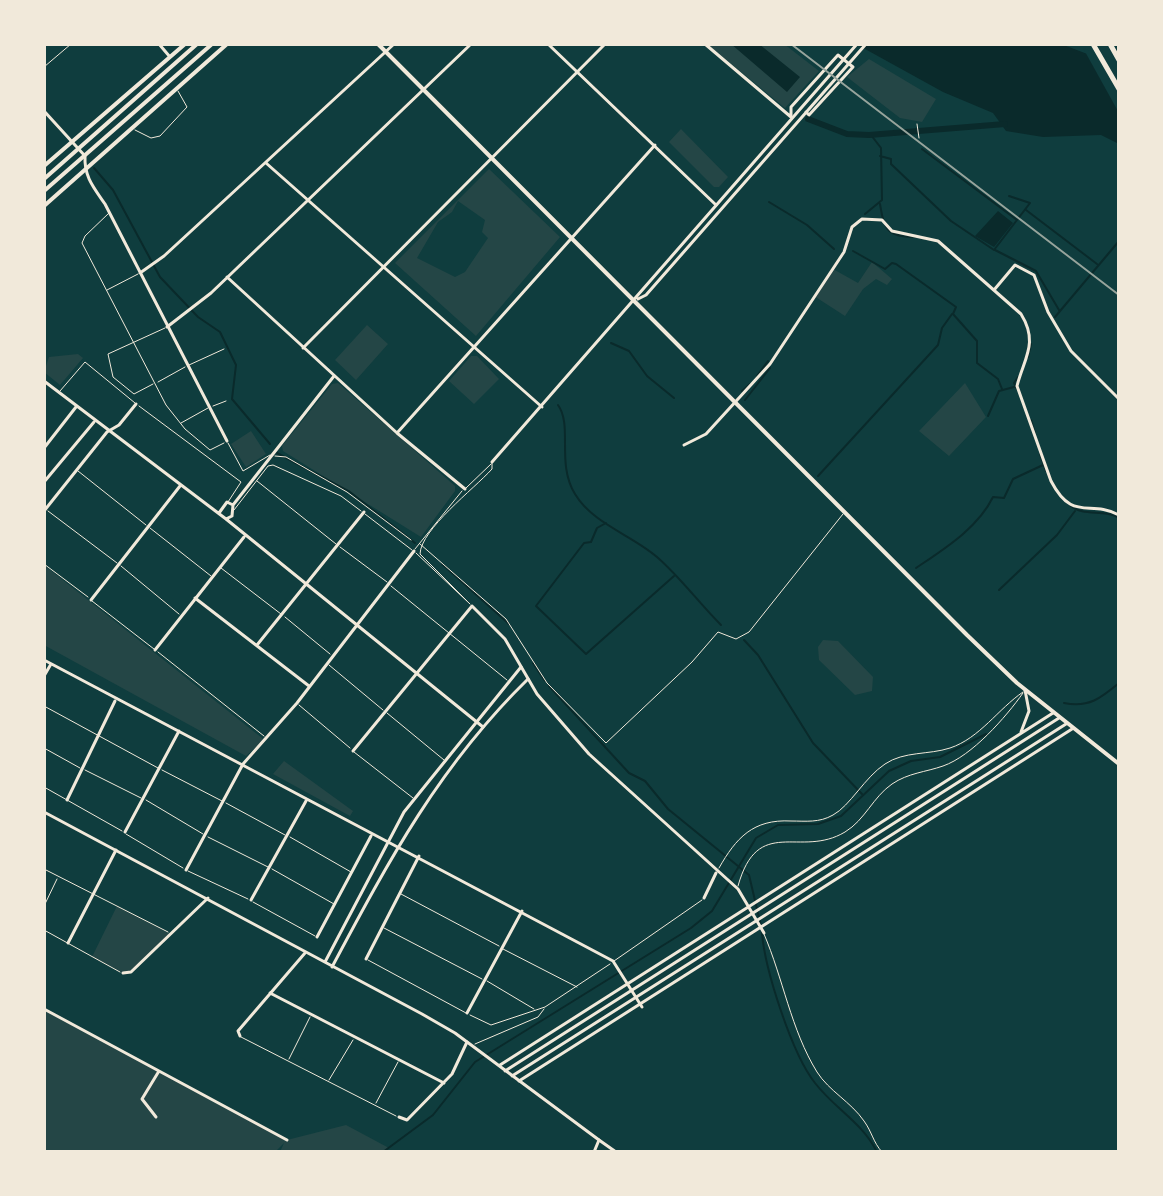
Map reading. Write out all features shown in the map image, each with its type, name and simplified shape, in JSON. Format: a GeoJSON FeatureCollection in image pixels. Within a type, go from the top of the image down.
{"type":"FeatureCollection","features":[{"type":"Feature","properties":{"kind":"highway"},"geometry":{"type":"LineString","coordinates":[[1093,44],[1119,89]]}},
{"type":"Feature","properties":{"kind":"highway"},"geometry":{"type":"LineString","coordinates":[[1107,44],[1119,60]]}},
{"type":"Feature","properties":{"kind":"main road"},"geometry":{"type":"LineString","coordinates":[[44,166],[185,44]]}},
{"type":"Feature","properties":{"kind":"main road"},"geometry":{"type":"LineString","coordinates":[[44,179],[197,44]]}},
{"type":"Feature","properties":{"kind":"main road"},"geometry":{"type":"LineString","coordinates":[[44,191],[212,44]]}},
{"type":"Feature","properties":{"kind":"main road"},"geometry":{"type":"LineString","coordinates":[[44,206],[227,44]]}},
{"type":"Feature","properties":{"kind":"main road"},"geometry":{"type":"LineString","coordinates":[[378,44],[844,514],[1025,690],[1119,764]]}},
{"type":"Feature","properties":{"kind":"street"},"geometry":{"type":"LineString","coordinates":[[159,44],[170,57]]}},
{"type":"Feature","properties":{"kind":"street"},"geometry":{"type":"LineString","coordinates":[[140,273],[266,163],[394,44]]}},
{"type":"Feature","properties":{"kind":"street"},"geometry":{"type":"LineString","coordinates":[[167,327],[227,277],[471,44]]}},
{"type":"Feature","properties":{"kind":"street"},"geometry":{"type":"LineString","coordinates":[[548,44],[716,205]]}},
{"type":"Feature","properties":{"kind":"street"},"geometry":{"type":"LineString","coordinates":[[303,348],[605,44]]}},
{"type":"Feature","properties":{"kind":"street"},"geometry":{"type":"LineString","coordinates":[[705,44],[791,117]]}},
{"type":"Feature","properties":{"kind":"street"},"geometry":{"type":"LineString","coordinates":[[492,462],[857,44]]}},
{"type":"Feature","properties":{"kind":"street"},"geometry":{"type":"LineString","coordinates":[[635,301],[646,295],[866,44]]}},
{"type":"Feature","properties":{"kind":"street"},"geometry":{"type":"LineString","coordinates":[[791,117],[791,107],[838,55],[853,67],[809,115],[806,112]]}},
{"type":"Feature","properties":{"kind":"street"},"geometry":{"type":"LineString","coordinates":[[44,111],[85,156],[84,170],[227,441]]}},
{"type":"Feature","properties":{"kind":"street"},"geometry":{"type":"LineString","coordinates":[[397,433],[655,145]]}},
{"type":"Feature","properties":{"kind":"street"},"geometry":{"type":"LineString","coordinates":[[266,163],[542,407]]}},
{"type":"Feature","properties":{"kind":"street"},"geometry":{"type":"LineString","coordinates":[[684,445],[706,434],[795,329],[810,299],[844,252],[847,237],[859,220],[882,220],[892,231],[938,241],[1021,314],[1029,329],[1031,350],[1017,386],[1056,491],[1077,509],[1119,515]]}},
{"type":"Feature","properties":{"kind":"street"},"geometry":{"type":"LineString","coordinates":[[993,291],[1015,265],[1032,273],[1071,351],[1119,399]]}},
{"type":"Feature","properties":{"kind":"street"},"geometry":{"type":"LineString","coordinates":[[227,277],[397,433],[465,489]]}},
{"type":"Feature","properties":{"kind":"street"},"geometry":{"type":"LineString","coordinates":[[226,519],[270,455],[334,376]]}},
{"type":"Feature","properties":{"kind":"street"},"geometry":{"type":"LineString","coordinates":[[44,381],[107,432],[226,519],[483,727]]}},
{"type":"Feature","properties":{"kind":"street"},"geometry":{"type":"LineString","coordinates":[[45,510],[107,432],[119,425],[136,404]]}},
{"type":"Feature","properties":{"kind":"street"},"geometry":{"type":"LineString","coordinates":[[44,448],[76,407]]}},
{"type":"Feature","properties":{"kind":"street"},"geometry":{"type":"LineString","coordinates":[[44,482],[94,422]]}},
{"type":"Feature","properties":{"kind":"street"},"geometry":{"type":"LineString","coordinates":[[91,600],[180,486]]}},
{"type":"Feature","properties":{"kind":"street"},"geometry":{"type":"LineString","coordinates":[[218,514],[227,502],[233,505]]}},
{"type":"Feature","properties":{"kind":"street"},"geometry":{"type":"LineString","coordinates":[[257,645],[364,512]]}},
{"type":"Feature","properties":{"kind":"street"},"geometry":{"type":"LineString","coordinates":[[155,650],[245,536]]}},
{"type":"Feature","properties":{"kind":"street"},"geometry":{"type":"LineString","coordinates":[[186,870],[243,764],[297,703],[414,551]]}},
{"type":"Feature","properties":{"kind":"street"},"geometry":{"type":"LineString","coordinates":[[195,597],[309,686]]}},
{"type":"Feature","properties":{"kind":"street"},"geometry":{"type":"LineString","coordinates":[[353,751],[472,606],[494,626],[528,679],[589,754],[736,888],[764,933]]}},
{"type":"Feature","properties":{"kind":"street"},"geometry":{"type":"LineString","coordinates":[[44,660],[115,701],[243,764],[371,836],[419,856],[613,961],[640,1005]]}},
{"type":"Feature","properties":{"kind":"street"},"geometry":{"type":"LineString","coordinates":[[44,676],[51,664]]}},
{"type":"Feature","properties":{"kind":"street"},"geometry":{"type":"LineString","coordinates":[[325,963],[388,843],[415,799],[507,680],[521,667]]}},
{"type":"Feature","properties":{"kind":"street"},"geometry":{"type":"LineString","coordinates":[[332,967],[410,823],[483,727],[528,679]]}},
{"type":"Feature","properties":{"kind":"street"},"geometry":{"type":"LineString","coordinates":[[1018,736],[1028,717],[1025,690]]}},
{"type":"Feature","properties":{"kind":"street"},"geometry":{"type":"LineString","coordinates":[[67,800],[115,701]]}},
{"type":"Feature","properties":{"kind":"street"},"geometry":{"type":"LineString","coordinates":[[499,1066],[1053,713]]}},
{"type":"Feature","properties":{"kind":"street"},"geometry":{"type":"LineString","coordinates":[[505,1071],[1059,718]]}},
{"type":"Feature","properties":{"kind":"street"},"geometry":{"type":"LineString","coordinates":[[512,1076],[1066,724]]}},
{"type":"Feature","properties":{"kind":"street"},"geometry":{"type":"LineString","coordinates":[[519,1081],[1072,729]]}},
{"type":"Feature","properties":{"kind":"street"},"geometry":{"type":"LineString","coordinates":[[125,832],[179,731]]}},
{"type":"Feature","properties":{"kind":"street"},"geometry":{"type":"LineString","coordinates":[[251,900],[306,801]]}},
{"type":"Feature","properties":{"kind":"street"},"geometry":{"type":"LineString","coordinates":[[44,812],[422,1014],[467,1042],[616,1152]]}},
{"type":"Feature","properties":{"kind":"street"},"geometry":{"type":"LineString","coordinates":[[317,937],[371,836]]}},
{"type":"Feature","properties":{"kind":"street"},"geometry":{"type":"LineString","coordinates":[[68,943],[116,850]]}},
{"type":"Feature","properties":{"kind":"street"},"geometry":{"type":"LineString","coordinates":[[366,959],[419,856]]}},
{"type":"Feature","properties":{"kind":"street"},"geometry":{"type":"LineString","coordinates":[[704,898],[716,873]]}},
{"type":"Feature","properties":{"kind":"street"},"geometry":{"type":"LineString","coordinates":[[123,973],[131,972],[208,898]]}},
{"type":"Feature","properties":{"kind":"street"},"geometry":{"type":"LineString","coordinates":[[467,1013],[522,911]]}},
{"type":"Feature","properties":{"kind":"street"},"geometry":{"type":"LineString","coordinates":[[240,1036],[238,1031],[305,953]]}},
{"type":"Feature","properties":{"kind":"street"},"geometry":{"type":"LineString","coordinates":[[270,993],[444,1083]]}},
{"type":"Feature","properties":{"kind":"street"},"geometry":{"type":"LineString","coordinates":[[44,1009],[287,1140]]}},
{"type":"Feature","properties":{"kind":"street"},"geometry":{"type":"LineString","coordinates":[[399,1117],[407,1120],[444,1083],[467,1042]]}},
{"type":"Feature","properties":{"kind":"street"},"geometry":{"type":"LineString","coordinates":[[156,1117],[142,1099],[159,1071]]}},
{"type":"Feature","properties":{"kind":"street"},"geometry":{"type":"LineString","coordinates":[[594,1152],[599,1140]]}},
{"type":"Feature","properties":{"kind":"lane"},"geometry":{"type":"LineString","coordinates":[[44,67],[71,44]]}},
{"type":"Feature","properties":{"kind":"lane"},"geometry":{"type":"LineString","coordinates":[[1107,44],[1119,50]]}},
{"type":"Feature","properties":{"kind":"lane"},"geometry":{"type":"LineString","coordinates":[[126,132],[138,130],[151,138],[160,136],[187,107],[176,89]]}},
{"type":"Feature","properties":{"kind":"lane"},"geometry":{"type":"LineString","coordinates":[[917,124],[919,138]]}},
{"type":"Feature","properties":{"kind":"lane"},"geometry":{"type":"LineString","coordinates":[[109,213],[85,236],[82,243],[155,383],[180,423],[210,450],[227,441],[243,471],[270,455],[286,457],[347,492],[411,540]]}},
{"type":"Feature","properties":{"kind":"lane"},"geometry":{"type":"LineString","coordinates":[[107,290],[140,273]]}},
{"type":"Feature","properties":{"kind":"lane"},"geometry":{"type":"LineString","coordinates":[[167,327],[108,354],[113,377],[134,394],[224,349]]}},
{"type":"Feature","properties":{"kind":"lane"},"geometry":{"type":"LineString","coordinates":[[59,393],[85,362],[241,482],[227,502]]}},
{"type":"Feature","properties":{"kind":"lane"},"geometry":{"type":"LineString","coordinates":[[180,423],[226,401]]}},
{"type":"Feature","properties":{"kind":"lane"},"geometry":{"type":"LineString","coordinates":[[414,551],[465,489],[492,462]]}},
{"type":"Feature","properties":{"kind":"lane"},"geometry":{"type":"LineString","coordinates":[[472,606],[420,554],[420,544],[447,511],[492,469],[492,462]]}},
{"type":"Feature","properties":{"kind":"lane"},"geometry":{"type":"LineString","coordinates":[[234,510],[268,466],[273,465],[341,496],[364,512],[414,551],[451,590],[472,606]]}},
{"type":"Feature","properties":{"kind":"lane"},"geometry":{"type":"LineString","coordinates":[[76,470],[211,576]]}},
{"type":"Feature","properties":{"kind":"lane"},"geometry":{"type":"LineString","coordinates":[[257,481],[507,680]]}},
{"type":"Feature","properties":{"kind":"lane"},"geometry":{"type":"LineString","coordinates":[[45,510],[181,616]]}},
{"type":"Feature","properties":{"kind":"lane"},"geometry":{"type":"LineString","coordinates":[[420,544],[506,619],[547,683],[606,743],[692,662],[718,632],[736,639],[749,632],[844,514]]}},
{"type":"Feature","properties":{"kind":"lane"},"geometry":{"type":"LineString","coordinates":[[44,564],[266,737]]}},
{"type":"Feature","properties":{"kind":"lane"},"geometry":{"type":"LineString","coordinates":[[219,566],[332,656]]}},
{"type":"Feature","properties":{"kind":"lane"},"geometry":{"type":"LineString","coordinates":[[326,663],[444,760]]}},
{"type":"Feature","properties":{"kind":"lane"},"geometry":{"type":"LineString","coordinates":[[716,873],[738,838],[750,829],[778,821],[818,821],[835,814],[857,787],[888,761],[903,755],[952,748],[969,739],[1025,690]]}},
{"type":"Feature","properties":{"kind":"lane"},"geometry":{"type":"LineString","coordinates":[[736,888],[746,862],[763,845],[777,841],[810,842],[842,834],[854,827],[889,786],[906,776],[954,761],[988,735],[1025,690]]}},
{"type":"Feature","properties":{"kind":"lane"},"geometry":{"type":"LineString","coordinates":[[297,703],[415,799]]}},
{"type":"Feature","properties":{"kind":"lane"},"geometry":{"type":"LineString","coordinates":[[44,706],[352,872]]}},
{"type":"Feature","properties":{"kind":"lane"},"geometry":{"type":"LineString","coordinates":[[44,748],[334,904]]}},
{"type":"Feature","properties":{"kind":"lane"},"geometry":{"type":"LineString","coordinates":[[44,787],[186,870],[251,900],[317,937]]}},
{"type":"Feature","properties":{"kind":"lane"},"geometry":{"type":"LineString","coordinates":[[44,869],[170,934]]}},
{"type":"Feature","properties":{"kind":"lane"},"geometry":{"type":"LineString","coordinates":[[44,906],[59,877]]}},
{"type":"Feature","properties":{"kind":"lane"},"geometry":{"type":"LineString","coordinates":[[399,893],[578,987]]}},
{"type":"Feature","properties":{"kind":"lane"},"geometry":{"type":"LineString","coordinates":[[366,959],[491,1025],[545,1007],[690,911],[704,898]]}},
{"type":"Feature","properties":{"kind":"lane"},"geometry":{"type":"LineString","coordinates":[[381,926],[485,980],[536,1011],[538,1017]]}},
{"type":"Feature","properties":{"kind":"lane"},"geometry":{"type":"LineString","coordinates":[[44,930],[123,973]]}},
{"type":"Feature","properties":{"kind":"lane"},"geometry":{"type":"LineString","coordinates":[[764,933],[776,974],[816,1070],[858,1112],[867,1124],[873,1144],[882,1152]]}},
{"type":"Feature","properties":{"kind":"lane"},"geometry":{"type":"LineString","coordinates":[[472,1046],[538,1017],[545,1007]]}},
{"type":"Feature","properties":{"kind":"lane"},"geometry":{"type":"LineString","coordinates":[[288,1061],[311,1015]]}},
{"type":"Feature","properties":{"kind":"lane"},"geometry":{"type":"LineString","coordinates":[[240,1036],[399,1117]]}},
{"type":"Feature","properties":{"kind":"lane"},"geometry":{"type":"LineString","coordinates":[[328,1082],[354,1037]]}},
{"type":"Feature","properties":{"kind":"lane"},"geometry":{"type":"LineString","coordinates":[[375,1105],[399,1061]]}},
{"type":"Feature","properties":{"kind":"shaded area"},"geometry":{"type":"Polygon","coordinates":[[[707,44],[784,44],[819,71],[785,108],[707,44]]]}},
{"type":"Feature","properties":{"kind":"shaded area"},"geometry":{"type":"Polygon","coordinates":[[[731,44],[759,44],[800,77],[787,92],[731,44]]]}},
{"type":"Feature","properties":{"kind":"shaded area"},"geometry":{"type":"Polygon","coordinates":[[[856,44],[1061,44],[1119,66],[1119,144],[1101,135],[1043,137],[1006,131],[993,113],[943,92],[856,44]]]}},
{"type":"Feature","properties":{"kind":"shaded area"},"geometry":{"type":"Polygon","coordinates":[[[869,59],[936,99],[922,122],[900,118],[847,77],[869,59]]]}},
{"type":"Feature","properties":{"kind":"shaded area"},"geometry":{"type":"Polygon","coordinates":[[[681,129],[728,177],[719,187],[714,187],[669,142],[681,129]]]}},
{"type":"Feature","properties":{"kind":"shaded area"},"geometry":{"type":"Polygon","coordinates":[[[489,169],[560,237],[476,336],[395,263],[489,169]],[[458,201],[452,212],[438,222],[417,258],[455,277],[465,272],[488,238],[482,232],[485,220],[458,201]]]}},
{"type":"Feature","properties":{"kind":"shaded area"},"geometry":{"type":"Polygon","coordinates":[[[998,211],[1013,223],[994,247],[975,236],[998,211]]]}},
{"type":"Feature","properties":{"kind":"shaded area"},"geometry":{"type":"Polygon","coordinates":[[[872,262],[892,279],[887,285],[876,279],[863,289],[845,316],[814,296],[833,269],[858,283],[872,262]]]}},
{"type":"Feature","properties":{"kind":"shaded area"},"geometry":{"type":"Polygon","coordinates":[[[367,325],[388,344],[356,380],[335,360],[367,325]]]}},
{"type":"Feature","properties":{"kind":"shaded area"},"geometry":{"type":"Polygon","coordinates":[[[78,354],[83,358],[60,385],[44,372],[49,357],[78,354]]]}},
{"type":"Feature","properties":{"kind":"shaded area"},"geometry":{"type":"Polygon","coordinates":[[[471,356],[477,356],[499,379],[474,404],[449,381],[471,356]]]}},
{"type":"Feature","properties":{"kind":"shaded area"},"geometry":{"type":"Polygon","coordinates":[[[338,383],[455,486],[455,491],[421,537],[283,451],[282,446],[332,384],[338,383]]]}},
{"type":"Feature","properties":{"kind":"shaded area"},"geometry":{"type":"Polygon","coordinates":[[[965,383],[986,417],[949,456],[919,431],[965,383]]]}},
{"type":"Feature","properties":{"kind":"shaded area"},"geometry":{"type":"Polygon","coordinates":[[[251,431],[266,454],[246,467],[231,444],[251,431]]]}},
{"type":"Feature","properties":{"kind":"shaded area"},"geometry":{"type":"Polygon","coordinates":[[[44,565],[263,741],[246,756],[44,645],[44,565]]]}},
{"type":"Feature","properties":{"kind":"shaded area"},"geometry":{"type":"Polygon","coordinates":[[[823,640],[838,641],[873,677],[872,691],[855,695],[819,660],[818,647],[823,640]]]}},
{"type":"Feature","properties":{"kind":"shaded area"},"geometry":{"type":"Polygon","coordinates":[[[284,761],[353,811],[350,816],[273,774],[284,761]]]}},
{"type":"Feature","properties":{"kind":"shaded area"},"geometry":{"type":"Polygon","coordinates":[[[117,906],[170,934],[131,972],[123,973],[92,957],[117,906]]]}},
{"type":"Feature","properties":{"kind":"shaded area"},"geometry":{"type":"Polygon","coordinates":[[[44,1009],[287,1140],[346,1125],[389,1148],[383,1152],[280,1152],[284,1143],[275,1152],[44,1152],[44,1009]]]}},
{"type":"Feature","properties":{"kind":"pier"},"geometry":{"type":"Polygon","coordinates":[[[1083,48],[1119,62],[1119,113],[1083,48]]]}},
{"type":"Feature","properties":{"kind":"waterway"},"geometry":{"type":"LineString","coordinates":[[808,119],[847,134],[869,135],[1005,124]]}},
{"type":"Feature","properties":{"kind":"waterway"},"geometry":{"type":"LineString","coordinates":[[865,214],[882,200],[881,148],[871,135]]}},
{"type":"Feature","properties":{"kind":"waterway"},"geometry":{"type":"LineString","coordinates":[[922,149],[1017,220]]}},
{"type":"Feature","properties":{"kind":"waterway"},"geometry":{"type":"LineString","coordinates":[[880,156],[891,159],[891,164],[951,221],[994,250],[1030,203],[1009,196]]}},
{"type":"Feature","properties":{"kind":"waterway"},"geometry":{"type":"LineString","coordinates":[[94,168],[113,190],[160,277],[198,317],[220,332],[236,365],[232,399],[270,444]]}},
{"type":"Feature","properties":{"kind":"waterway"},"geometry":{"type":"LineString","coordinates":[[769,202],[807,225],[834,249]]}},
{"type":"Feature","properties":{"kind":"waterway"},"geometry":{"type":"LineString","coordinates":[[880,204],[888,230],[915,237]]}},
{"type":"Feature","properties":{"kind":"waterway"},"geometry":{"type":"LineString","coordinates":[[1026,210],[1097,264]]}},
{"type":"Feature","properties":{"kind":"waterway"},"geometry":{"type":"LineString","coordinates":[[1055,317],[1119,241]]}},
{"type":"Feature","properties":{"kind":"waterway"},"geometry":{"type":"LineString","coordinates":[[995,250],[1036,271],[1059,310]]}},
{"type":"Feature","properties":{"kind":"waterway"},"geometry":{"type":"LineString","coordinates":[[853,251],[885,269],[892,263],[896,264],[956,307],[953,314],[977,341],[977,363],[998,379],[1002,389]]}},
{"type":"Feature","properties":{"kind":"waterway"},"geometry":{"type":"LineString","coordinates":[[818,476],[938,345],[942,328],[952,314]]}},
{"type":"Feature","properties":{"kind":"waterway"},"geometry":{"type":"LineString","coordinates":[[611,343],[629,351],[647,376],[674,398]]}},
{"type":"Feature","properties":{"kind":"waterway"},"geometry":{"type":"LineString","coordinates":[[1028,357],[1031,344]]}},
{"type":"Feature","properties":{"kind":"waterway"},"geometry":{"type":"LineString","coordinates":[[757,376],[768,361]]}},
{"type":"Feature","properties":{"kind":"waterway"},"geometry":{"type":"LineString","coordinates":[[745,400],[770,368]]}},
{"type":"Feature","properties":{"kind":"waterway"},"geometry":{"type":"LineString","coordinates":[[1017,389],[1014,383],[1018,377]]}},
{"type":"Feature","properties":{"kind":"waterway"},"geometry":{"type":"LineString","coordinates":[[742,391],[750,384]]}},
{"type":"Feature","properties":{"kind":"waterway"},"geometry":{"type":"LineString","coordinates":[[988,416],[999,391],[1014,387]]}},
{"type":"Feature","properties":{"kind":"waterway"},"geometry":{"type":"LineString","coordinates":[[558,405],[564,423],[566,470],[575,494],[602,521],[657,557],[721,625]]}},
{"type":"Feature","properties":{"kind":"waterway"},"geometry":{"type":"LineString","coordinates":[[1031,420],[1035,433]]}},
{"type":"Feature","properties":{"kind":"waterway"},"geometry":{"type":"LineString","coordinates":[[277,453],[350,492],[415,543]]}},
{"type":"Feature","properties":{"kind":"waterway"},"geometry":{"type":"LineString","coordinates":[[1040,454],[1046,471]]}},
{"type":"Feature","properties":{"kind":"waterway"},"geometry":{"type":"LineString","coordinates":[[916,568],[969,528],[993,497],[1004,498],[1013,479],[1043,465]]}},
{"type":"Feature","properties":{"kind":"waterway"},"geometry":{"type":"LineString","coordinates":[[1070,505],[1081,511],[1119,518]]}},
{"type":"Feature","properties":{"kind":"waterway"},"geometry":{"type":"LineString","coordinates":[[999,590],[1057,535],[1075,511]]}},
{"type":"Feature","properties":{"kind":"waterway"},"geometry":{"type":"LineString","coordinates":[[606,523],[597,528],[591,542],[584,543],[536,606],[586,654],[674,576]]}},
{"type":"Feature","properties":{"kind":"waterway"},"geometry":{"type":"LineString","coordinates":[[442,564],[509,624]]}},
{"type":"Feature","properties":{"kind":"waterway"},"geometry":{"type":"LineString","coordinates":[[744,640],[758,655],[813,743],[862,794]]}},
{"type":"Feature","properties":{"kind":"waterway"},"geometry":{"type":"LineString","coordinates":[[533,663],[545,681]]}},
{"type":"Feature","properties":{"kind":"waterway"},"geometry":{"type":"LineString","coordinates":[[1064,703],[1081,704],[1094,700],[1119,683]]}},
{"type":"Feature","properties":{"kind":"waterway"},"geometry":{"type":"LineString","coordinates":[[549,686],[629,773],[645,781],[668,809],[749,875],[761,926]]}},
{"type":"Feature","properties":{"kind":"waterway"},"geometry":{"type":"LineString","coordinates":[[383,1152],[433,1115],[475,1062],[691,928],[712,911],[756,838],[778,825],[818,824],[841,816],[889,771],[911,761],[940,757],[986,734]]}},
{"type":"Feature","properties":{"kind":"waterway"},"geometry":{"type":"LineString","coordinates":[[762,933],[768,968],[797,1053],[815,1083],[864,1132],[877,1152]]}},
{"type":"Feature","properties":{"kind":"railway"},"geometry":{"type":"LineString","coordinates":[[791,44],[1119,295]]}}]}
